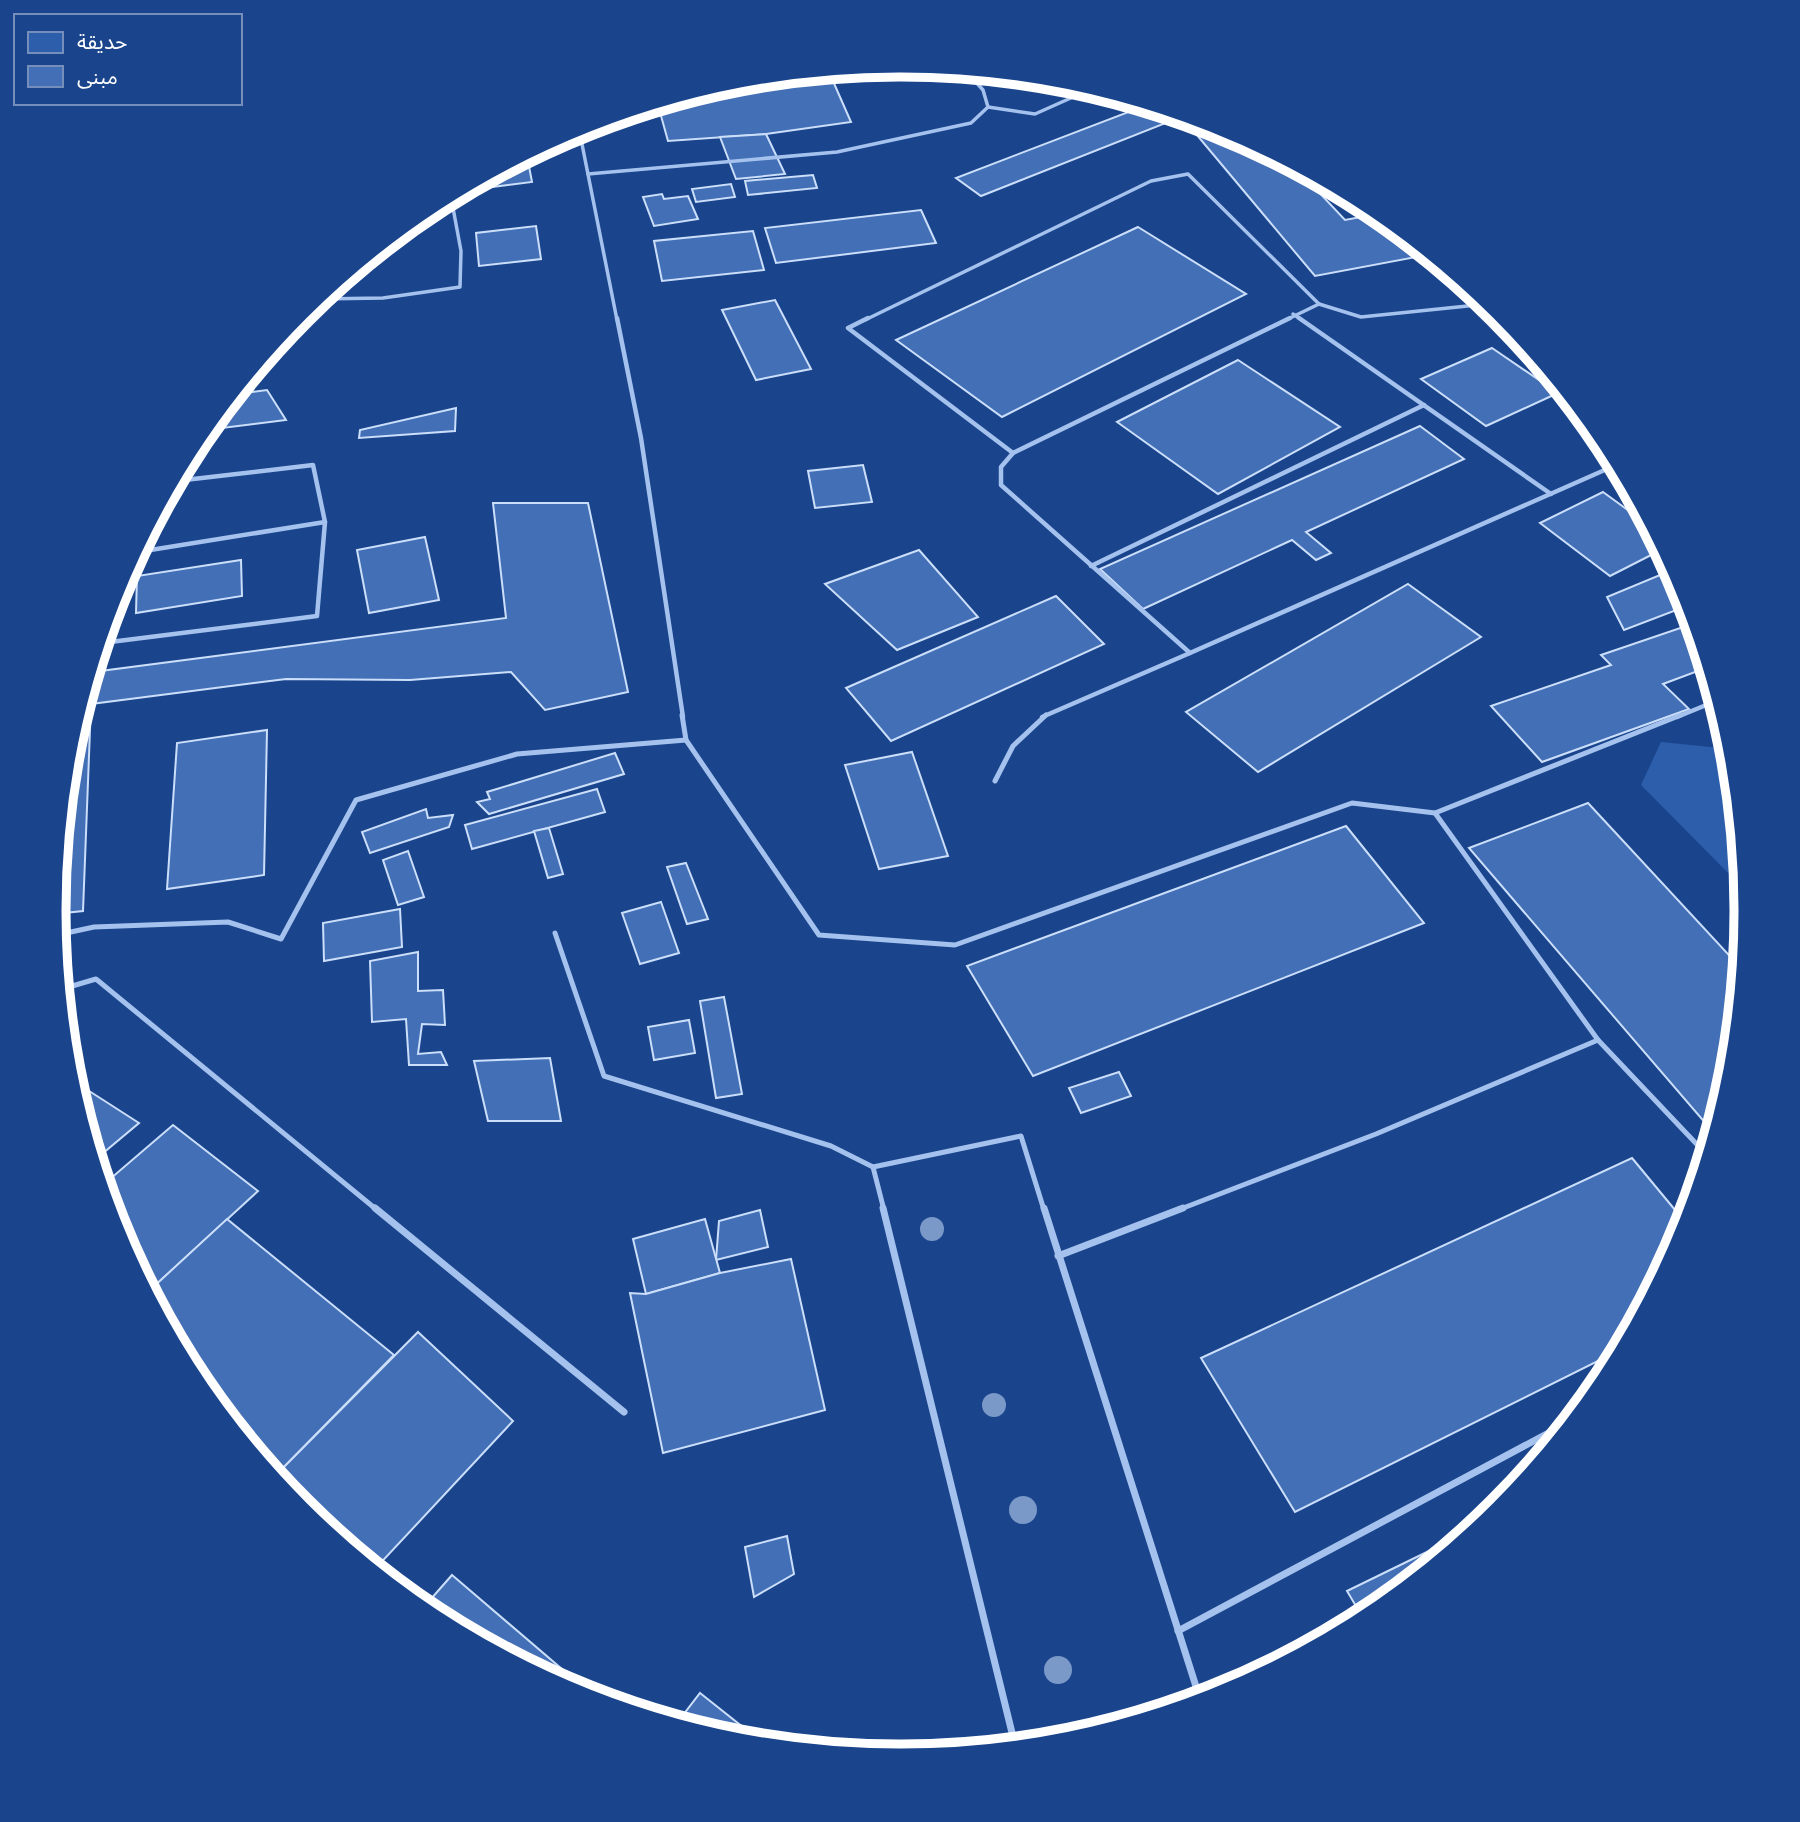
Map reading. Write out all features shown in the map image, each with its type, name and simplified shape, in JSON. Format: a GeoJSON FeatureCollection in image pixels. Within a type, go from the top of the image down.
{"type":"FeatureCollection","features":[{"type":"Feature","properties":{"kind":"lane"},"geometry":{"type":"LineString","coordinates":[[975,81],[983,90],[988,107]]}},
{"type":"Feature","properties":{"kind":"lane"},"geometry":{"type":"LineString","coordinates":[[988,107],[1035,114],[1074,97]]}},
{"type":"Feature","properties":{"kind":"lane"},"geometry":{"type":"LineString","coordinates":[[588,174],[837,152],[971,123],[988,107]]}},
{"type":"Feature","properties":{"kind":"lane"},"geometry":{"type":"LineString","coordinates":[[581,141],[642,438],[687,740],[819,936],[955,945],[1352,803],[1435,813],[1707,705]]}},
{"type":"Feature","properties":{"kind":"lane"},"geometry":{"type":"LineString","coordinates":[[1013,453],[848,328],[1151,181],[1188,174],[1319,304],[1361,317],[1472,306]]}},
{"type":"Feature","properties":{"kind":"lane"},"geometry":{"type":"LineString","coordinates":[[335,299],[383,298],[460,287],[461,251],[453,208]]}},
{"type":"Feature","properties":{"kind":"lane"},"geometry":{"type":"LineString","coordinates":[[1190,653],[1001,485],[1001,467],[1013,453],[1293,314],[1319,304]]}},
{"type":"Feature","properties":{"kind":"lane"},"geometry":{"type":"LineString","coordinates":[[1293,314],[1551,494]]}},
{"type":"Feature","properties":{"kind":"lane"},"geometry":{"type":"LineString","coordinates":[[1091,566],[1424,405]]}},
{"type":"Feature","properties":{"kind":"lane"},"geometry":{"type":"LineString","coordinates":[[111,642],[317,616],[325,522],[313,465],[187,480]]}},
{"type":"Feature","properties":{"kind":"lane"},"geometry":{"type":"LineString","coordinates":[[995,781],[1013,746],[1043,716],[1606,469]]}},
{"type":"Feature","properties":{"kind":"lane"},"geometry":{"type":"LineString","coordinates":[[148,550],[325,522]]}},
{"type":"Feature","properties":{"kind":"lane"},"geometry":{"type":"LineString","coordinates":[[67,933],[94,927],[228,922],[281,939],[356,800],[517,754],[687,740]]}},
{"type":"Feature","properties":{"kind":"lane"},"geometry":{"type":"LineString","coordinates":[[1435,813],[1598,1040],[1699,1147]]}},
{"type":"Feature","properties":{"kind":"lane"},"geometry":{"type":"LineString","coordinates":[[555,933],[604,1076],[831,1146],[873,1167],[1021,1136],[1197,1689]]}},
{"type":"Feature","properties":{"kind":"lane"},"geometry":{"type":"LineString","coordinates":[[70,987],[96,979],[624,1412]]}},
{"type":"Feature","properties":{"kind":"lane"},"geometry":{"type":"LineString","coordinates":[[1058,1256],[1376,1134],[1598,1040]]}},
{"type":"Feature","properties":{"kind":"lane"},"geometry":{"type":"LineString","coordinates":[[873,1167],[1013,1736]]}},
{"type":"Feature","properties":{"kind":"lane"},"geometry":{"type":"LineString","coordinates":[[1178,1631],[1550,1432]]}},
{"type":"Feature","properties":{"kind":"green space"},"geometry":{"type":"Polygon","coordinates":[[[1661,742],[1717,748],[1726,802],[1733,878],[1641,785],[1661,742]]]}},
{"type":"Feature","properties":{"kind":"building"},"geometry":{"type":"Polygon","coordinates":[[[833,80],[851,122],[766,134],[668,141],[660,113],[737,94],[833,80]]]}},
{"type":"Feature","properties":{"kind":"building"},"geometry":{"type":"Polygon","coordinates":[[[1132,111],[1168,122],[981,196],[956,178],[1132,111]]]}},
{"type":"Feature","properties":{"kind":"building"},"geometry":{"type":"Polygon","coordinates":[[[1194,132],[1269,163],[1315,188],[1345,220],[1361,217],[1416,257],[1315,276],[1194,132]]]}},
{"type":"Feature","properties":{"kind":"building"},"geometry":{"type":"Polygon","coordinates":[[[766,134],[785,174],[736,179],[720,137],[766,134]]]}},
{"type":"Feature","properties":{"kind":"building"},"geometry":{"type":"Polygon","coordinates":[[[529,164],[532,182],[485,188],[529,164]]]}},
{"type":"Feature","properties":{"kind":"building"},"geometry":{"type":"Polygon","coordinates":[[[813,175],[817,188],[748,195],[745,181],[813,175]]]}},
{"type":"Feature","properties":{"kind":"building"},"geometry":{"type":"Polygon","coordinates":[[[731,184],[735,197],[696,202],[692,189],[731,184]]]}},
{"type":"Feature","properties":{"kind":"building"},"geometry":{"type":"Polygon","coordinates":[[[662,194],[664,199],[688,196],[698,219],[654,226],[643,197],[662,194]]]}},
{"type":"Feature","properties":{"kind":"building"},"geometry":{"type":"Polygon","coordinates":[[[921,210],[936,243],[776,263],[765,228],[921,210]]]}},
{"type":"Feature","properties":{"kind":"building"},"geometry":{"type":"Polygon","coordinates":[[[536,226],[541,259],[479,266],[476,233],[536,226]]]}},
{"type":"Feature","properties":{"kind":"building"},"geometry":{"type":"Polygon","coordinates":[[[1138,227],[1246,294],[1002,417],[896,340],[1138,227]]]}},
{"type":"Feature","properties":{"kind":"building"},"geometry":{"type":"Polygon","coordinates":[[[753,231],[764,270],[662,281],[654,241],[753,231]]]}},
{"type":"Feature","properties":{"kind":"building"},"geometry":{"type":"Polygon","coordinates":[[[775,300],[811,369],[756,380],[722,310],[775,300]]]}},
{"type":"Feature","properties":{"kind":"building"},"geometry":{"type":"Polygon","coordinates":[[[1492,348],[1546,385],[1554,395],[1486,426],[1421,379],[1492,348]]]}},
{"type":"Feature","properties":{"kind":"building"},"geometry":{"type":"Polygon","coordinates":[[[1238,360],[1340,427],[1218,494],[1117,422],[1238,360]]]}},
{"type":"Feature","properties":{"kind":"building"},"geometry":{"type":"Polygon","coordinates":[[[267,390],[286,420],[222,428],[248,392],[267,390]]]}},
{"type":"Feature","properties":{"kind":"building"},"geometry":{"type":"Polygon","coordinates":[[[456,408],[455,431],[359,438],[360,430],[456,408]]]}},
{"type":"Feature","properties":{"kind":"building"},"geometry":{"type":"Polygon","coordinates":[[[1420,426],[1464,459],[1306,532],[1331,553],[1316,560],[1292,540],[1143,609],[1100,569],[1420,426]]]}},
{"type":"Feature","properties":{"kind":"building"},"geometry":{"type":"Polygon","coordinates":[[[863,465],[872,502],[815,508],[808,471],[863,465]]]}},
{"type":"Feature","properties":{"kind":"building"},"geometry":{"type":"Polygon","coordinates":[[[1603,492],[1633,514],[1653,554],[1610,576],[1540,523],[1603,492]]]}},
{"type":"Feature","properties":{"kind":"building"},"geometry":{"type":"Polygon","coordinates":[[[493,503],[588,503],[628,692],[545,710],[511,672],[410,680],[286,679],[93,704],[102,671],[506,618],[493,503]]]}},
{"type":"Feature","properties":{"kind":"building"},"geometry":{"type":"Polygon","coordinates":[[[425,537],[439,600],[369,613],[357,550],[425,537]]]}},
{"type":"Feature","properties":{"kind":"building"},"geometry":{"type":"Polygon","coordinates":[[[919,550],[978,617],[897,650],[825,584],[919,550]]]}},
{"type":"Feature","properties":{"kind":"building"},"geometry":{"type":"Polygon","coordinates":[[[241,560],[242,596],[136,613],[137,576],[241,560]]]}},
{"type":"Feature","properties":{"kind":"building"},"geometry":{"type":"Polygon","coordinates":[[[1662,574],[1677,610],[1624,630],[1607,597],[1662,574]]]}},
{"type":"Feature","properties":{"kind":"building"},"geometry":{"type":"Polygon","coordinates":[[[1408,584],[1481,637],[1258,772],[1186,712],[1408,584]]]}},
{"type":"Feature","properties":{"kind":"building"},"geometry":{"type":"Polygon","coordinates":[[[1056,596],[1104,644],[891,741],[846,688],[1056,596]]]}},
{"type":"Feature","properties":{"kind":"building"},"geometry":{"type":"Polygon","coordinates":[[[1683,627],[1698,671],[1663,684],[1689,709],[1542,762],[1491,706],[1611,665],[1601,655],[1683,627]]]}},
{"type":"Feature","properties":{"kind":"building"},"geometry":{"type":"Polygon","coordinates":[[[91,714],[83,911],[66,913],[68,856],[74,802],[91,714]]]}},
{"type":"Feature","properties":{"kind":"building"},"geometry":{"type":"Polygon","coordinates":[[[267,730],[264,875],[167,889],[177,743],[267,730]]]}},
{"type":"Feature","properties":{"kind":"building"},"geometry":{"type":"Polygon","coordinates":[[[912,752],[948,856],[879,869],[845,765],[912,752]]]}},
{"type":"Feature","properties":{"kind":"building"},"geometry":{"type":"Polygon","coordinates":[[[615,753],[624,774],[489,814],[477,802],[490,799],[487,792],[615,753]]]}},
{"type":"Feature","properties":{"kind":"building"},"geometry":{"type":"Polygon","coordinates":[[[597,789],[605,812],[472,849],[465,825],[597,789]]]}},
{"type":"Feature","properties":{"kind":"building"},"geometry":{"type":"Polygon","coordinates":[[[1588,803],[1732,959],[1726,1020],[1706,1124],[1469,848],[1588,803]]]}},
{"type":"Feature","properties":{"kind":"building"},"geometry":{"type":"Polygon","coordinates":[[[426,809],[428,818],[453,815],[449,827],[370,853],[362,832],[426,809]]]}},
{"type":"Feature","properties":{"kind":"building"},"geometry":{"type":"Polygon","coordinates":[[[1346,826],[1424,923],[1033,1076],[967,966],[1346,826]]]}},
{"type":"Feature","properties":{"kind":"building"},"geometry":{"type":"Polygon","coordinates":[[[549,828],[563,874],[548,878],[534,831],[549,828]]]}},
{"type":"Feature","properties":{"kind":"building"},"geometry":{"type":"Polygon","coordinates":[[[408,851],[424,897],[398,905],[383,860],[408,851]]]}},
{"type":"Feature","properties":{"kind":"building"},"geometry":{"type":"Polygon","coordinates":[[[686,863],[708,919],[687,924],[667,867],[686,863]]]}},
{"type":"Feature","properties":{"kind":"building"},"geometry":{"type":"Polygon","coordinates":[[[661,902],[679,953],[640,964],[622,913],[661,902]]]}},
{"type":"Feature","properties":{"kind":"building"},"geometry":{"type":"Polygon","coordinates":[[[400,909],[402,947],[324,961],[323,923],[400,909]]]}},
{"type":"Feature","properties":{"kind":"building"},"geometry":{"type":"Polygon","coordinates":[[[418,952],[418,991],[443,990],[445,1025],[422,1024],[418,1054],[441,1052],[447,1065],[409,1065],[406,1019],[372,1022],[370,961],[418,952]]]}},
{"type":"Feature","properties":{"kind":"building"},"geometry":{"type":"Polygon","coordinates":[[[724,997],[742,1094],[716,1098],[700,1001],[724,997]]]}},
{"type":"Feature","properties":{"kind":"building"},"geometry":{"type":"Polygon","coordinates":[[[689,1020],[695,1053],[654,1060],[648,1027],[689,1020]]]}},
{"type":"Feature","properties":{"kind":"building"},"geometry":{"type":"Polygon","coordinates":[[[550,1058],[561,1121],[488,1121],[474,1061],[550,1058]]]}},
{"type":"Feature","properties":{"kind":"building"},"geometry":{"type":"Polygon","coordinates":[[[1119,1072],[1131,1096],[1081,1113],[1069,1088],[1119,1072]]]}},
{"type":"Feature","properties":{"kind":"building"},"geometry":{"type":"Polygon","coordinates":[[[86,1089],[139,1123],[103,1153],[86,1089]]]}},
{"type":"Feature","properties":{"kind":"building"},"geometry":{"type":"Polygon","coordinates":[[[173,1125],[258,1191],[155,1286],[111,1178],[173,1125]]]}},
{"type":"Feature","properties":{"kind":"building"},"geometry":{"type":"Polygon","coordinates":[[[1632,1158],[1677,1212],[1648,1280],[1603,1359],[1295,1512],[1201,1358],[1632,1158]]]}},
{"type":"Feature","properties":{"kind":"building"},"geometry":{"type":"Polygon","coordinates":[[[760,1210],[768,1247],[716,1260],[719,1221],[760,1210]]]}},
{"type":"Feature","properties":{"kind":"building"},"geometry":{"type":"Polygon","coordinates":[[[227,1219],[394,1355],[281,1470],[207,1374],[155,1285],[227,1219]]]}},
{"type":"Feature","properties":{"kind":"building"},"geometry":{"type":"Polygon","coordinates":[[[705,1219],[720,1273],[646,1294],[633,1239],[705,1219]]]}},
{"type":"Feature","properties":{"kind":"building"},"geometry":{"type":"Polygon","coordinates":[[[791,1259],[825,1410],[663,1453],[630,1293],[646,1294],[720,1273],[791,1259]]]}},
{"type":"Feature","properties":{"kind":"building"},"geometry":{"type":"Polygon","coordinates":[[[418,1332],[513,1421],[381,1563],[350,1538],[281,1470],[418,1332]]]}},
{"type":"Feature","properties":{"kind":"building"},"geometry":{"type":"Polygon","coordinates":[[[787,1536],[794,1574],[754,1597],[745,1547],[787,1536]]]}},
{"type":"Feature","properties":{"kind":"building"},"geometry":{"type":"Polygon","coordinates":[[[1441,1545],[1357,1608],[1347,1591],[1441,1545]]]}},
{"type":"Feature","properties":{"kind":"building"},"geometry":{"type":"Polygon","coordinates":[[[452,1575],[571,1676],[483,1633],[431,1599],[452,1575]]]}},
{"type":"Feature","properties":{"kind":"building"},"geometry":{"type":"Polygon","coordinates":[[[700,1693],[744,1728],[737,1728],[683,1716],[700,1693]]]}}]}
